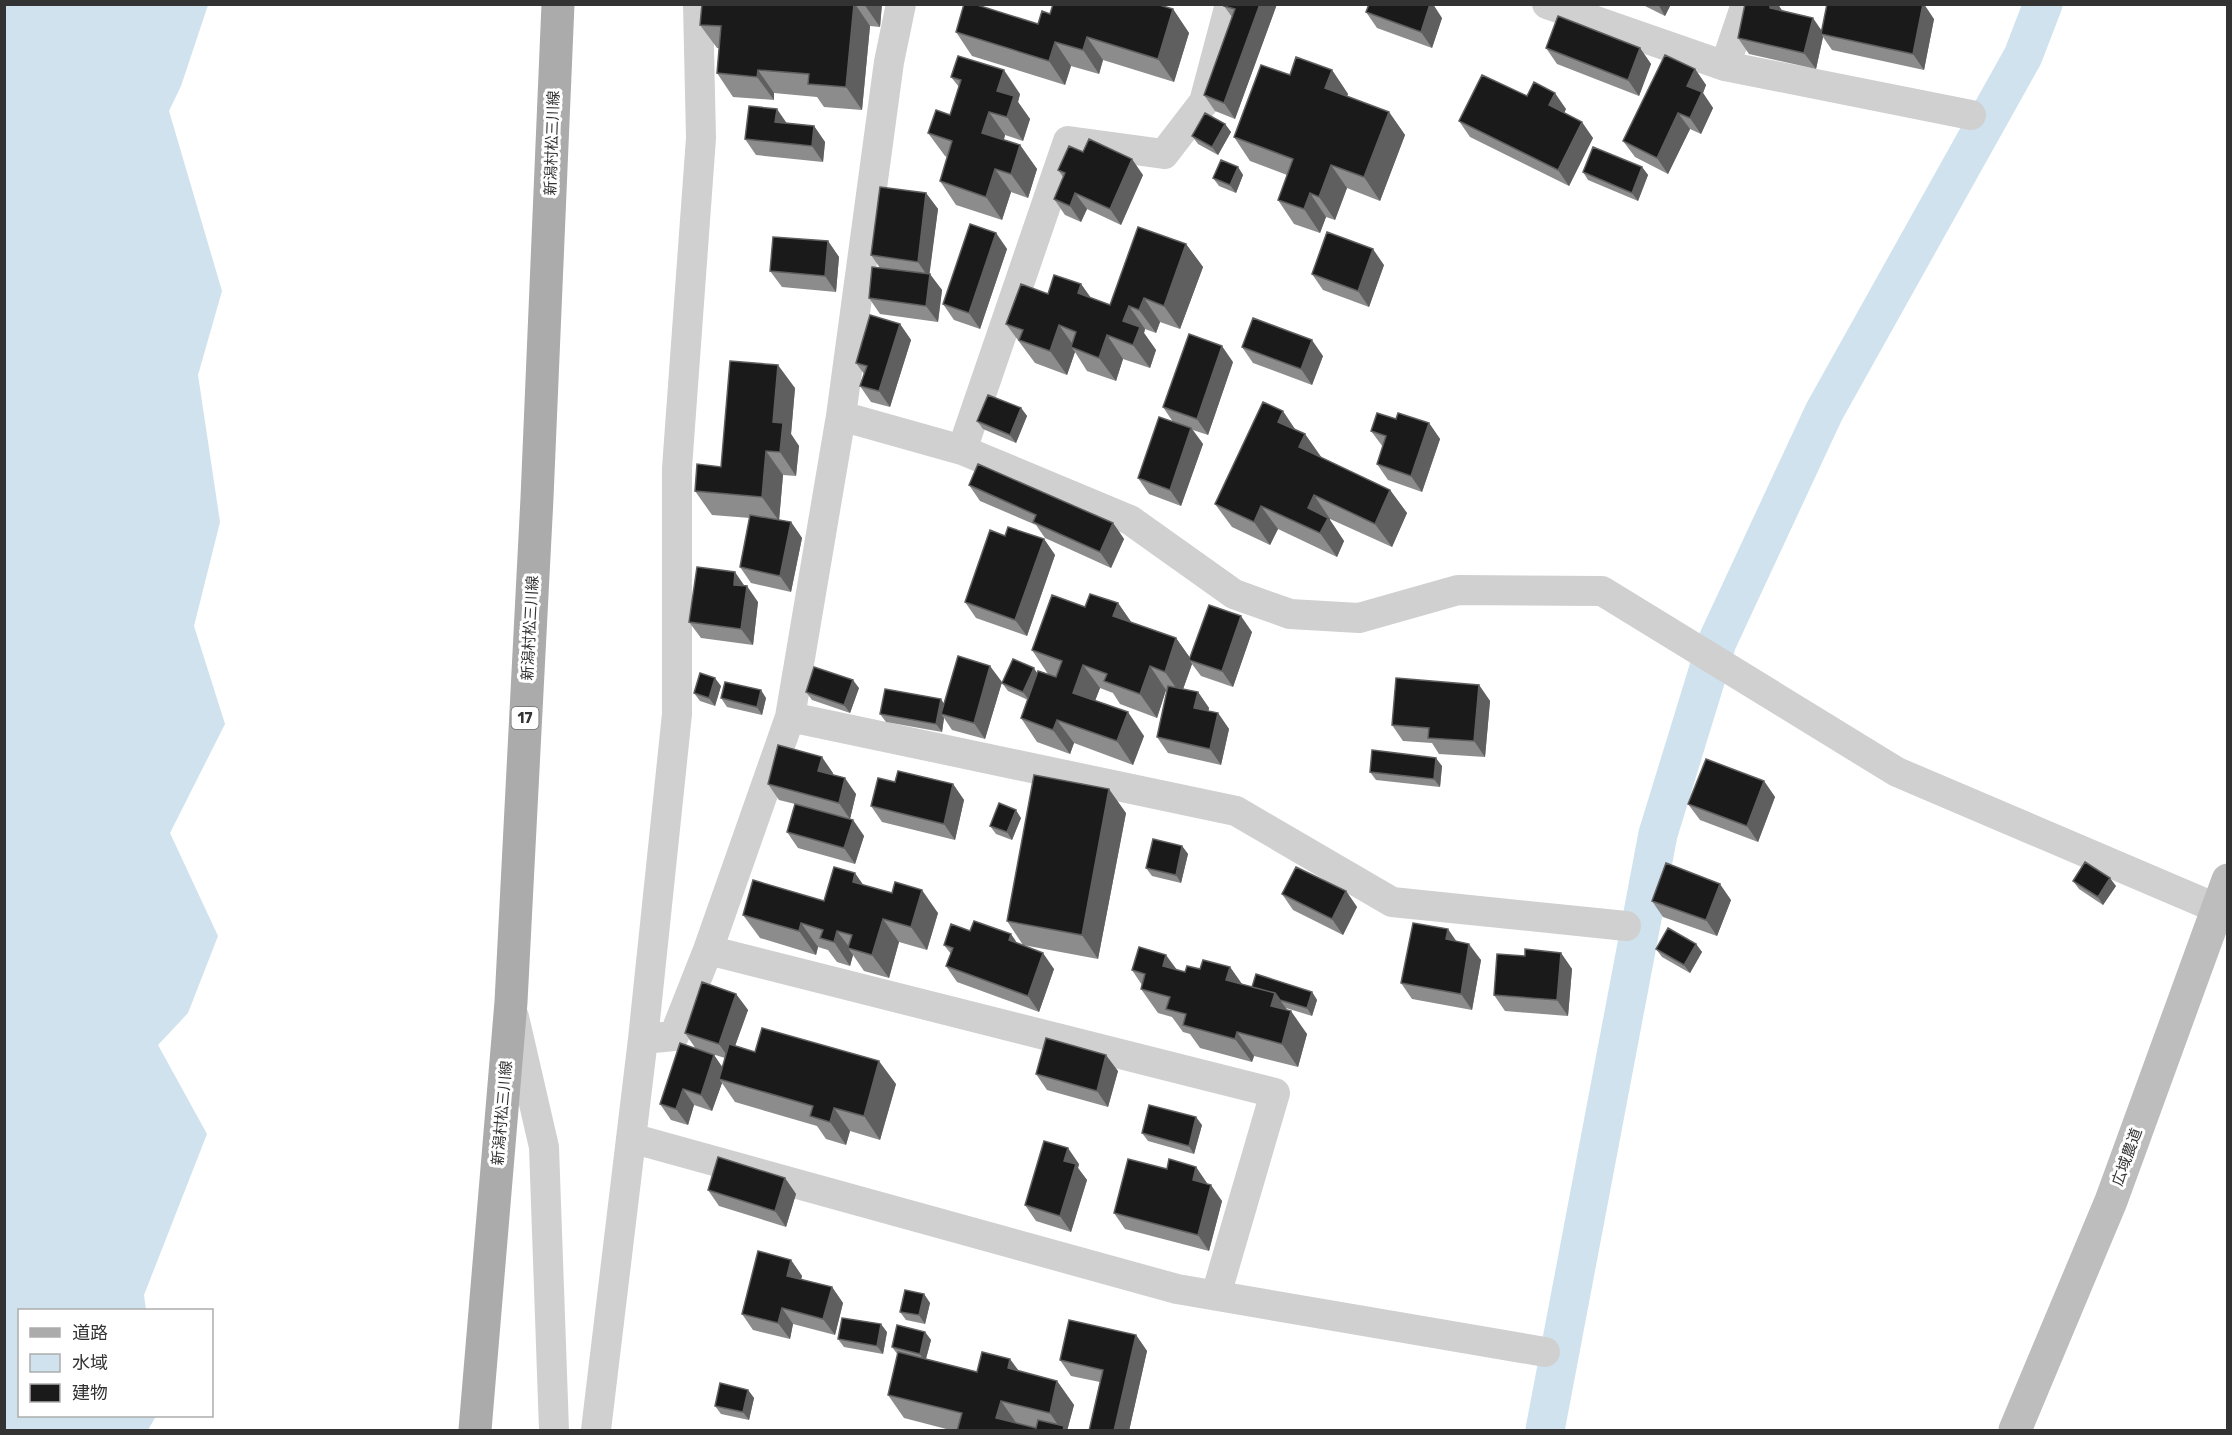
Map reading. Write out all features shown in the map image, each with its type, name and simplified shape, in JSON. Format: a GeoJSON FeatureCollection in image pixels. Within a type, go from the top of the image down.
{"type":"FeatureCollection","features":[{"type":"Feature","properties":{"kind":"main road","name":"新潟村松三川線"},"geometry":{"type":"LineString","coordinates":[[475,1431],[511,1002],[537,498],[558,4]]}},
{"type":"Feature","properties":{"kind":"street"},"geometry":{"type":"LineString","coordinates":[[596,1431],[643,1040],[677,714],[677,468],[701,138],[698,4]]}},
{"type":"Feature","properties":{"kind":"street"},"geometry":{"type":"LineString","coordinates":[[643,1040],[674,1036],[708,950],[790,717],[841,416],[889,62],[901,4]]}},
{"type":"Feature","properties":{"kind":"street"},"geometry":{"type":"LineString","coordinates":[[962,450],[1068,141],[1164,154],[1204,102],[1230,4]]}},
{"type":"Feature","properties":{"kind":"street"},"geometry":{"type":"LineString","coordinates":[[1547,4],[1725,66],[1971,115]]}},
{"type":"Feature","properties":{"kind":"street"},"geometry":{"type":"LineString","coordinates":[[1725,66],[1746,4]]}},
{"type":"Feature","properties":{"kind":"street"},"geometry":{"type":"LineString","coordinates":[[841,416],[962,450],[1130,520],[1234,594],[1290,614],[1359,618],[1458,590],[1602,591],[1897,772],[2222,894]]}},
{"type":"Feature","properties":{"kind":"street"},"geometry":{"type":"LineString","coordinates":[[790,717],[1236,810],[1392,902],[1626,926]]}},
{"type":"Feature","properties":{"kind":"street","name":"広域農道"},"geometry":{"type":"LineString","coordinates":[[2015,1431],[2111,1201],[2222,894]]}},
{"type":"Feature","properties":{"kind":"street"},"geometry":{"type":"LineString","coordinates":[[708,950],[1275,1093],[1216,1295]]}},
{"type":"Feature","properties":{"kind":"street"},"geometry":{"type":"LineString","coordinates":[[511,1002],[544,1147],[554,1431]]}},
{"type":"Feature","properties":{"kind":"street"},"geometry":{"type":"LineString","coordinates":[[631,1138],[1178,1289],[1545,1352]]}},
{"type":"Feature","properties":{"kind":"water"},"geometry":{"type":"Polygon","coordinates":[[[5,4],[208,5],[181,86],[169,111],[222,291],[198,375],[220,522],[194,626],[225,724],[170,833],[218,936],[188,1013],[158,1045],[207,1134],[144,1295],[146,1309],[18,1309],[18,1417],[155,1417],[148,1430],[5,1430],[5,4]]]}},
{"type":"Feature","properties":{"kind":"building"},"geometry":{"type":"Polygon","coordinates":[[[702,4],[854,4],[846,87],[808,84],[809,74],[758,70],[757,77],[717,73],[721,26],[700,25],[702,4]]]}},
{"type":"Feature","properties":{"kind":"building"},"geometry":{"type":"Polygon","coordinates":[[[964,4],[974,4],[1038,24],[1042,11],[1050,14],[1053,4],[1156,4],[1173,9],[1158,59],[1087,37],[1083,50],[1055,42],[1049,61],[956,32],[964,4]]]}},
{"type":"Feature","properties":{"kind":"building"},"geometry":{"type":"Polygon","coordinates":[[[1225,4],[1260,4],[1224,103],[1204,95],[1235,9],[1224,6],[1225,4]]]}},
{"type":"Feature","properties":{"kind":"building"},"geometry":{"type":"Polygon","coordinates":[[[1369,4],[1430,4],[1421,32],[1366,12],[1369,4]]]}},
{"type":"Feature","properties":{"kind":"building"},"geometry":{"type":"Polygon","coordinates":[[[1745,4],[1770,4],[1770,8],[1813,18],[1804,53],[1738,38],[1745,4]]]}},
{"type":"Feature","properties":{"kind":"building"},"geometry":{"type":"Polygon","coordinates":[[[1827,4],[1923,4],[1913,54],[1821,34],[1827,4]]]}},
{"type":"Feature","properties":{"kind":"building"},"geometry":{"type":"Polygon","coordinates":[[[1558,16],[1640,48],[1628,80],[1546,48],[1558,16]]]}},
{"type":"Feature","properties":{"kind":"building"},"geometry":{"type":"Polygon","coordinates":[[[1665,55],[1695,69],[1687,86],[1702,92],[1690,118],[1678,113],[1657,158],[1623,141],[1665,55]]]}},
{"type":"Feature","properties":{"kind":"building"},"geometry":{"type":"Polygon","coordinates":[[[958,56],[1004,70],[997,91],[1014,96],[1007,117],[989,112],[982,133],[1020,145],[1011,174],[995,169],[986,197],[940,181],[952,141],[928,133],[936,110],[950,115],[961,80],[951,77],[958,56]]]}},
{"type":"Feature","properties":{"kind":"building"},"geometry":{"type":"Polygon","coordinates":[[[1296,57],[1332,70],[1325,88],[1389,112],[1364,177],[1331,165],[1319,197],[1310,193],[1304,209],[1278,200],[1293,159],[1234,137],[1261,65],[1290,75],[1296,57]]]}},
{"type":"Feature","properties":{"kind":"building"},"geometry":{"type":"Polygon","coordinates":[[[1482,75],[1527,96],[1534,82],[1555,93],[1549,105],[1582,122],[1558,170],[1459,121],[1482,75]]]}},
{"type":"Feature","properties":{"kind":"building"},"geometry":{"type":"Polygon","coordinates":[[[749,106],[777,109],[775,122],[814,126],[812,146],[745,139],[749,106]]]}},
{"type":"Feature","properties":{"kind":"building"},"geometry":{"type":"Polygon","coordinates":[[[1205,113],[1225,124],[1212,147],[1192,136],[1205,113]]]}},
{"type":"Feature","properties":{"kind":"building"},"geometry":{"type":"Polygon","coordinates":[[[1089,139],[1132,159],[1110,209],[1075,193],[1070,206],[1054,199],[1065,173],[1058,170],[1069,146],[1083,152],[1089,139]]]}},
{"type":"Feature","properties":{"kind":"building"},"geometry":{"type":"Polygon","coordinates":[[[1593,147],[1642,167],[1632,193],[1583,172],[1593,147]]]}},
{"type":"Feature","properties":{"kind":"building"},"geometry":{"type":"Polygon","coordinates":[[[1221,160],[1238,167],[1230,185],[1213,178],[1221,160]]]}},
{"type":"Feature","properties":{"kind":"building"},"geometry":{"type":"Polygon","coordinates":[[[880,187],[926,193],[918,262],[871,255],[880,187]]]}},
{"type":"Feature","properties":{"kind":"building"},"geometry":{"type":"Polygon","coordinates":[[[970,224],[996,233],[969,313],[943,304],[970,224]]]}},
{"type":"Feature","properties":{"kind":"building"},"geometry":{"type":"Polygon","coordinates":[[[1138,227],[1186,244],[1164,306],[1144,298],[1139,310],[1129,306],[1123,321],[1140,327],[1133,345],[1107,335],[1099,358],[1071,347],[1076,332],[1059,325],[1050,351],[1019,340],[1023,330],[1006,324],[1021,284],[1048,294],[1054,275],[1081,284],[1078,293],[1110,305],[1138,227]]]}},
{"type":"Feature","properties":{"kind":"building"},"geometry":{"type":"Polygon","coordinates":[[[1327,232],[1373,249],[1358,291],[1312,274],[1327,232]]]}},
{"type":"Feature","properties":{"kind":"building"},"geometry":{"type":"Polygon","coordinates":[[[773,237],[828,241],[825,276],[770,271],[773,237]]]}},
{"type":"Feature","properties":{"kind":"building"},"geometry":{"type":"Polygon","coordinates":[[[872,267],[930,274],[926,306],[869,298],[872,267]]]}},
{"type":"Feature","properties":{"kind":"building"},"geometry":{"type":"Polygon","coordinates":[[[870,315],[900,324],[879,391],[860,386],[867,366],[856,363],[870,315]]]}},
{"type":"Feature","properties":{"kind":"building"},"geometry":{"type":"Polygon","coordinates":[[[1253,318],[1312,340],[1301,369],[1242,347],[1253,318]]]}},
{"type":"Feature","properties":{"kind":"building"},"geometry":{"type":"Polygon","coordinates":[[[1189,334],[1222,346],[1197,419],[1163,407],[1189,334]]]}},
{"type":"Feature","properties":{"kind":"building"},"geometry":{"type":"Polygon","coordinates":[[[730,361],[778,365],[773,422],[783,423],[780,452],[766,451],[762,497],[695,491],[697,464],[721,467],[730,361]]]}},
{"type":"Feature","properties":{"kind":"building"},"geometry":{"type":"Polygon","coordinates":[[[988,395],[1021,408],[1010,435],[977,421],[988,395]]]}},
{"type":"Feature","properties":{"kind":"building"},"geometry":{"type":"Polygon","coordinates":[[[1263,402],[1283,411],[1278,422],[1305,434],[1299,447],[1390,490],[1375,524],[1314,495],[1308,508],[1328,518],[1320,533],[1261,506],[1254,522],[1215,504],[1263,402]]]}},
{"type":"Feature","properties":{"kind":"building"},"geometry":{"type":"Polygon","coordinates":[[[1377,413],[1396,419],[1398,413],[1429,423],[1411,476],[1377,464],[1386,436],[1371,431],[1377,413]]]}},
{"type":"Feature","properties":{"kind":"building"},"geometry":{"type":"Polygon","coordinates":[[[1159,417],[1191,428],[1170,490],[1138,478],[1159,417]]]}},
{"type":"Feature","properties":{"kind":"building"},"geometry":{"type":"Polygon","coordinates":[[[978,464],[1113,523],[1100,552],[1033,522],[1036,515],[969,485],[978,464]]]}},
{"type":"Feature","properties":{"kind":"building"},"geometry":{"type":"Polygon","coordinates":[[[750,515],[791,522],[780,576],[740,567],[750,515]]]}},
{"type":"Feature","properties":{"kind":"building"},"geometry":{"type":"Polygon","coordinates":[[[1008,527],[1044,539],[1015,620],[965,602],[990,530],[1005,536],[1008,527]]]}},
{"type":"Feature","properties":{"kind":"building"},"geometry":{"type":"Polygon","coordinates":[[[697,567],[735,572],[734,585],[747,586],[741,629],[689,622],[697,567]]]}},
{"type":"Feature","properties":{"kind":"building"},"geometry":{"type":"Polygon","coordinates":[[[1090,594],[1118,603],[1113,616],[1176,638],[1165,672],[1150,666],[1140,694],[1104,681],[1107,674],[1083,665],[1073,693],[1128,712],[1117,741],[1057,720],[1053,730],[1021,718],[1038,671],[1056,677],[1062,661],[1032,650],[1052,595],[1085,607],[1090,594]]]}},
{"type":"Feature","properties":{"kind":"building"},"geometry":{"type":"Polygon","coordinates":[[[1209,605],[1241,616],[1222,671],[1189,660],[1209,605]]]}},
{"type":"Feature","properties":{"kind":"building"},"geometry":{"type":"Polygon","coordinates":[[[958,656],[990,666],[974,723],[941,714],[958,656]]]}},
{"type":"Feature","properties":{"kind":"building"},"geometry":{"type":"Polygon","coordinates":[[[1013,659],[1034,668],[1023,692],[1002,683],[1013,659]]]}},
{"type":"Feature","properties":{"kind":"building"},"geometry":{"type":"Polygon","coordinates":[[[814,667],[853,680],[844,705],[806,692],[814,667]]]}},
{"type":"Feature","properties":{"kind":"building"},"geometry":{"type":"Polygon","coordinates":[[[700,673],[715,678],[709,698],[694,693],[700,673]]]}},
{"type":"Feature","properties":{"kind":"building"},"geometry":{"type":"Polygon","coordinates":[[[1396,678],[1479,685],[1474,741],[1428,738],[1429,728],[1392,725],[1396,678]]]}},
{"type":"Feature","properties":{"kind":"building"},"geometry":{"type":"Polygon","coordinates":[[[725,682],[761,690],[757,707],[721,698],[725,682]]]}},
{"type":"Feature","properties":{"kind":"building"},"geometry":{"type":"Polygon","coordinates":[[[1168,686],[1198,692],[1194,708],[1218,713],[1210,749],[1157,737],[1168,686]]]}},
{"type":"Feature","properties":{"kind":"building"},"geometry":{"type":"Polygon","coordinates":[[[885,689],[941,699],[936,724],[880,714],[885,689]]]}},
{"type":"Feature","properties":{"kind":"building"},"geometry":{"type":"Polygon","coordinates":[[[778,745],[822,757],[818,771],[845,778],[839,803],[768,784],[778,745]]]}},
{"type":"Feature","properties":{"kind":"building"},"geometry":{"type":"Polygon","coordinates":[[[1372,750],[1436,758],[1434,779],[1370,772],[1372,750]]]}},
{"type":"Feature","properties":{"kind":"building"},"geometry":{"type":"Polygon","coordinates":[[[1706,759],[1764,781],[1747,826],[1688,804],[1706,759]]]}},
{"type":"Feature","properties":{"kind":"building"},"geometry":{"type":"Polygon","coordinates":[[[898,771],[953,784],[944,824],[871,806],[878,778],[895,782],[898,771]]]}},
{"type":"Feature","properties":{"kind":"building"},"geometry":{"type":"Polygon","coordinates":[[[1034,775],[1109,789],[1082,935],[1007,921],[1034,775]]]}},
{"type":"Feature","properties":{"kind":"building"},"geometry":{"type":"Polygon","coordinates":[[[999,803],[1016,810],[1007,832],[990,826],[999,803]]]}},
{"type":"Feature","properties":{"kind":"building"},"geometry":{"type":"Polygon","coordinates":[[[795,804],[853,820],[844,848],[787,832],[795,804]]]}},
{"type":"Feature","properties":{"kind":"building"},"geometry":{"type":"Polygon","coordinates":[[[1153,839],[1182,846],[1176,875],[1146,868],[1153,839]]]}},
{"type":"Feature","properties":{"kind":"building"},"geometry":{"type":"Polygon","coordinates":[[[2085,862],[2110,878],[2098,897],[2073,881],[2085,862]]]}},
{"type":"Feature","properties":{"kind":"building"},"geometry":{"type":"Polygon","coordinates":[[[1666,863],[1720,884],[1706,920],[1652,901],[1666,863]]]}},
{"type":"Feature","properties":{"kind":"building"},"geometry":{"type":"Polygon","coordinates":[[[834,867],[855,873],[853,882],[892,893],[895,882],[922,890],[911,927],[883,919],[872,955],[848,948],[852,935],[837,931],[834,942],[820,938],[823,930],[801,923],[799,931],[743,915],[753,880],[824,901],[834,867]]]}},
{"type":"Feature","properties":{"kind":"building"},"geometry":{"type":"Polygon","coordinates":[[[1296,867],[1346,891],[1332,919],[1282,894],[1296,867]]]}},
{"type":"Feature","properties":{"kind":"building"},"geometry":{"type":"Polygon","coordinates":[[[974,921],[1011,934],[1009,940],[1043,953],[1028,996],[946,966],[953,948],[944,945],[951,924],[970,931],[974,921]]]}},
{"type":"Feature","properties":{"kind":"building"},"geometry":{"type":"Polygon","coordinates":[[[1413,923],[1448,929],[1446,939],[1469,944],[1461,994],[1401,983],[1413,923]]]}},
{"type":"Feature","properties":{"kind":"building"},"geometry":{"type":"Polygon","coordinates":[[[1668,928],[1696,944],[1684,965],[1656,949],[1668,928]]]}},
{"type":"Feature","properties":{"kind":"building"},"geometry":{"type":"Polygon","coordinates":[[[1139,947],[1166,955],[1163,966],[1185,972],[1187,966],[1200,969],[1203,960],[1230,967],[1226,980],[1275,993],[1271,1006],[1291,1011],[1282,1044],[1237,1032],[1235,1039],[1183,1025],[1186,1014],[1166,1009],[1170,997],[1141,989],[1145,974],[1132,970],[1139,947]]]}},
{"type":"Feature","properties":{"kind":"building"},"geometry":{"type":"Polygon","coordinates":[[[1525,949],[1561,953],[1557,1000],[1494,995],[1497,954],[1525,956],[1525,949]]]}},
{"type":"Feature","properties":{"kind":"building"},"geometry":{"type":"Polygon","coordinates":[[[1256,974],[1312,992],[1307,1008],[1280,1000],[1275,993],[1252,987],[1256,974]]]}},
{"type":"Feature","properties":{"kind":"building"},"geometry":{"type":"Polygon","coordinates":[[[702,982],[736,994],[719,1044],[685,1033],[702,982]]]}},
{"type":"Feature","properties":{"kind":"building"},"geometry":{"type":"Polygon","coordinates":[[[762,1028],[879,1061],[864,1116],[834,1108],[830,1122],[810,1116],[813,1106],[719,1079],[729,1044],[755,1052],[762,1028]]]}},
{"type":"Feature","properties":{"kind":"building"},"geometry":{"type":"Polygon","coordinates":[[[1046,1038],[1106,1055],[1097,1091],[1036,1074],[1046,1038]]]}},
{"type":"Feature","properties":{"kind":"building"},"geometry":{"type":"Polygon","coordinates":[[[680,1043],[714,1055],[701,1095],[683,1089],[676,1109],[660,1104],[680,1043]]]}},
{"type":"Feature","properties":{"kind":"building"},"geometry":{"type":"Polygon","coordinates":[[[1149,1105],[1196,1117],[1189,1146],[1142,1133],[1149,1105]]]}},
{"type":"Feature","properties":{"kind":"building"},"geometry":{"type":"Polygon","coordinates":[[[1044,1141],[1068,1148],[1064,1161],[1076,1164],[1060,1216],[1025,1205],[1044,1141]]]}},
{"type":"Feature","properties":{"kind":"building"},"geometry":{"type":"Polygon","coordinates":[[[718,1157],[785,1178],[775,1211],[708,1190],[718,1157]]]}},
{"type":"Feature","properties":{"kind":"building"},"geometry":{"type":"Polygon","coordinates":[[[1128,1159],[1167,1169],[1169,1159],[1196,1167],[1193,1180],[1211,1185],[1198,1235],[1114,1213],[1128,1159]]]}},
{"type":"Feature","properties":{"kind":"building"},"geometry":{"type":"Polygon","coordinates":[[[758,1251],[791,1260],[787,1276],[832,1287],[823,1319],[782,1308],[778,1323],[742,1314],[758,1251]]]}},
{"type":"Feature","properties":{"kind":"building"},"geometry":{"type":"Polygon","coordinates":[[[905,1290],[924,1294],[919,1315],[900,1312],[905,1290]]]}},
{"type":"Feature","properties":{"kind":"building"},"geometry":{"type":"Polygon","coordinates":[[[842,1318],[881,1324],[877,1346],[838,1339],[842,1318]]]}},
{"type":"Feature","properties":{"kind":"building"},"geometry":{"type":"Polygon","coordinates":[[[1069,1320],[1136,1335],[1114,1431],[1089,1431],[1103,1370],[1060,1360],[1069,1320]]]}},
{"type":"Feature","properties":{"kind":"building"},"geometry":{"type":"Polygon","coordinates":[[[897,1325],[925,1332],[920,1354],[892,1347],[897,1325]]]}},
{"type":"Feature","properties":{"kind":"building"},"geometry":{"type":"Polygon","coordinates":[[[898,1352],[977,1372],[982,1352],[1010,1359],[1008,1368],[1057,1381],[1050,1413],[1001,1401],[996,1418],[1036,1428],[1038,1420],[1064,1426],[1063,1431],[957,1431],[962,1413],[888,1395],[898,1352]]]}},
{"type":"Feature","properties":{"kind":"building"},"geometry":{"type":"Polygon","coordinates":[[[720,1383],[748,1390],[743,1412],[715,1406],[720,1383]]]}},
{"type":"Feature","properties":{"kind":"waterway"},"geometry":{"type":"LineString","coordinates":[[1545,1430],[1658,834],[1717,642],[1824,412],[2023,56],[2043,4]]}}]}
